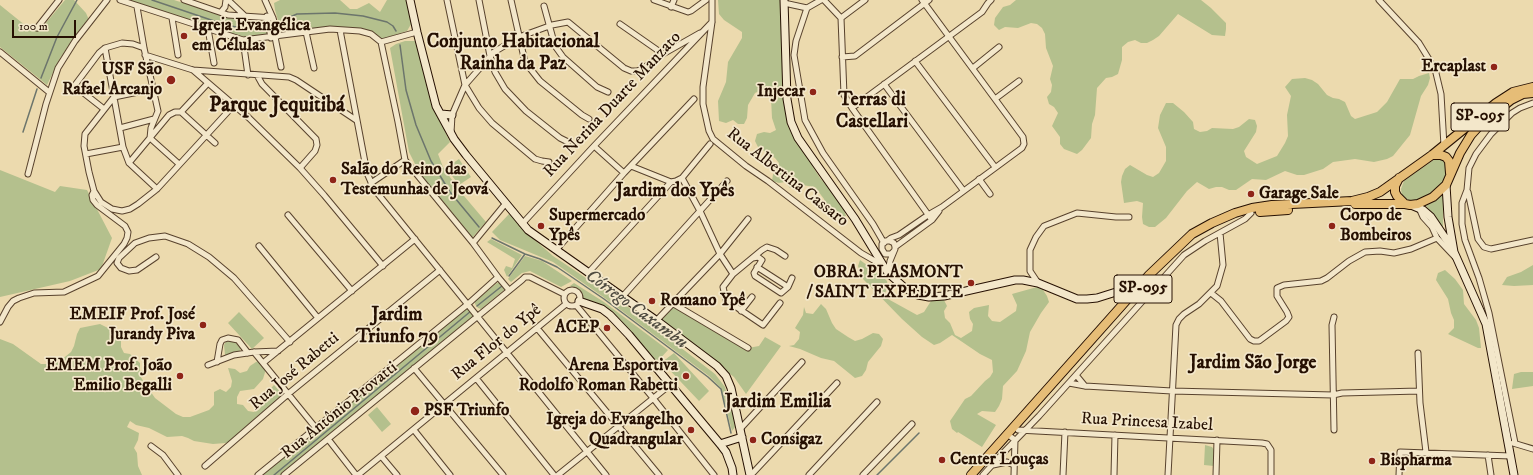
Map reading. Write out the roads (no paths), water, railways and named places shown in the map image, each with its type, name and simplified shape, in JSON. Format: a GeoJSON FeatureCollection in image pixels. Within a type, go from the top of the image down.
{"type":"FeatureCollection","features":[{"type":"Feature","properties":{"kind":"main road","name":"SP-095"},"geometry":{"type":"LineString","coordinates":[[971,475],[1022,430],[1161,263],[1192,234],[1212,223],[1252,208],[1272,205],[1352,201],[1380,192],[1444,146],[1496,103],[1513,92],[1533,87]]}},
{"type":"Feature","properties":{"kind":"main road","name":"SP-095"},"geometry":{"type":"LineString","coordinates":[[977,475],[1132,295],[1179,251],[1196,238],[1225,222],[1252,213],[1365,204],[1418,204],[1433,197],[1448,181],[1460,153],[1471,135],[1481,124],[1511,100],[1523,94],[1533,93]]}},
{"type":"Feature","properties":{"kind":"main road"},"geometry":{"type":"LineString","coordinates":[[1432,155],[1441,155],[1449,161],[1450,168],[1448,181]]}},
{"type":"Feature","properties":{"kind":"main road"},"geometry":{"type":"LineString","coordinates":[[1400,177],[1395,186],[1395,192],[1397,196],[1407,204]]}},
{"type":"Feature","properties":{"kind":"street"},"geometry":{"type":"LineString","coordinates":[[37,28],[59,0]]}},
{"type":"Feature","properties":{"kind":"street"},"geometry":{"type":"LineString","coordinates":[[28,174],[49,92],[62,61],[75,41],[107,0]]}},
{"type":"Feature","properties":{"kind":"street"},"geometry":{"type":"LineString","coordinates":[[120,0],[137,7],[243,40],[330,29],[360,31],[371,34],[381,42],[405,160],[473,243],[509,290]]}},
{"type":"Feature","properties":{"kind":"street"},"geometry":{"type":"LineString","coordinates":[[184,0],[220,12],[246,17],[272,18]]}},
{"type":"Feature","properties":{"kind":"street"},"geometry":{"type":"LineString","coordinates":[[220,12],[225,7],[227,0],[246,17]]}},
{"type":"Feature","properties":{"kind":"street"},"geometry":{"type":"LineString","coordinates":[[265,0],[272,18],[281,67]]}},
{"type":"Feature","properties":{"kind":"street"},"geometry":{"type":"LineString","coordinates":[[410,0],[436,106],[451,133],[466,155],[528,230],[656,320],[717,366],[726,376],[731,388],[750,475]]}},
{"type":"Feature","properties":{"kind":"street"},"geometry":{"type":"LineString","coordinates":[[446,0],[466,85],[479,108],[492,123],[535,159],[549,162]]}},
{"type":"Feature","properties":{"kind":"street"},"geometry":{"type":"LineString","coordinates":[[479,0],[490,56],[495,72],[505,89],[526,111],[560,138],[568,142]]}},
{"type":"Feature","properties":{"kind":"street"},"geometry":{"type":"LineString","coordinates":[[511,0],[525,62],[540,81],[589,119]]}},
{"type":"Feature","properties":{"kind":"street"},"geometry":{"type":"LineString","coordinates":[[654,0],[688,12],[706,0]]}},
{"type":"Feature","properties":{"kind":"street"},"geometry":{"type":"LineString","coordinates":[[671,7],[674,0]]}},
{"type":"Feature","properties":{"kind":"street"},"geometry":{"type":"LineString","coordinates":[[712,0],[712,22]]}},
{"type":"Feature","properties":{"kind":"street"},"geometry":{"type":"LineString","coordinates":[[923,2],[1023,137],[1024,144],[1022,148],[963,190],[942,207],[891,254],[885,254],[882,251],[884,243],[873,224],[823,153],[805,120],[794,55],[796,41],[807,8],[822,0],[842,18],[844,95],[930,217]]}},
{"type":"Feature","properties":{"kind":"street"},"geometry":{"type":"LineString","coordinates":[[842,18],[865,0]]}},
{"type":"Feature","properties":{"kind":"street"},"geometry":{"type":"LineString","coordinates":[[842,57],[856,56],[923,2],[929,0]]}},
{"type":"Feature","properties":{"kind":"street"},"geometry":{"type":"LineString","coordinates":[[852,108],[982,12],[991,0]]}},
{"type":"Feature","properties":{"kind":"street"},"geometry":{"type":"LineString","coordinates":[[1379,0],[1419,43],[1435,69],[1440,94],[1444,146]]}},
{"type":"Feature","properties":{"kind":"street"},"geometry":{"type":"LineString","coordinates":[[807,8],[784,1],[787,99],[791,122],[798,138],[855,219],[888,273],[905,288],[918,295],[929,297],[944,296],[1015,280],[1023,280],[1038,283],[1077,299],[1097,298],[1143,285]]}},
{"type":"Feature","properties":{"kind":"street"},"geometry":{"type":"LineString","coordinates":[[544,6],[555,46],[563,57],[597,87],[608,92]]}},
{"type":"Feature","properties":{"kind":"street"},"geometry":{"type":"LineString","coordinates":[[137,7],[145,55],[158,111],[154,120],[150,138]]}},
{"type":"Feature","properties":{"kind":"street"},"geometry":{"type":"LineString","coordinates":[[139,22],[147,10]]}},
{"type":"Feature","properties":{"kind":"street"},"geometry":{"type":"LineString","coordinates":[[269,11],[266,18],[275,37]]}},
{"type":"Feature","properties":{"kind":"street"},"geometry":{"type":"LineString","coordinates":[[172,18],[178,55]]}},
{"type":"Feature","properties":{"kind":"street"},"geometry":{"type":"LineString","coordinates":[[451,133],[452,115],[466,85],[494,52],[519,37],[549,26],[568,22],[624,68],[631,71],[637,71],[700,32]]}},
{"type":"Feature","properties":{"kind":"street","name":"Rua Nerina Duarte Manzato"},"geometry":{"type":"LineString","coordinates":[[522,224],[700,32],[712,22]]}},
{"type":"Feature","properties":{"kind":"street","name":"Rua Albertina Cassaro"},"geometry":{"type":"LineString","coordinates":[[712,22],[703,87],[703,104],[709,131],[713,139],[746,166],[768,181],[861,253],[883,265]]}},
{"type":"Feature","properties":{"kind":"street"},"geometry":{"type":"LineString","coordinates":[[620,24],[663,54]]}},
{"type":"Feature","properties":{"kind":"street"},"geometry":{"type":"LineString","coordinates":[[208,29],[214,63]]}},
{"type":"Feature","properties":{"kind":"street"},"geometry":{"type":"LineString","coordinates":[[340,30],[367,173],[375,190],[606,475]]}},
{"type":"Feature","properties":{"kind":"street"},"geometry":{"type":"LineString","coordinates":[[306,32],[314,68]]}},
{"type":"Feature","properties":{"kind":"street"},"geometry":{"type":"LineString","coordinates":[[381,42],[417,32]]}},
{"type":"Feature","properties":{"kind":"street"},"geometry":{"type":"LineString","coordinates":[[243,40],[248,74]]}},
{"type":"Feature","properties":{"kind":"street"},"geometry":{"type":"LineString","coordinates":[[104,109],[76,87],[75,84],[98,53],[105,48],[122,43],[133,44],[144,48]]}},
{"type":"Feature","properties":{"kind":"street"},"geometry":{"type":"LineString","coordinates":[[973,68],[999,47]]}},
{"type":"Feature","properties":{"kind":"street"},"geometry":{"type":"LineString","coordinates":[[105,48],[123,147],[129,163],[157,189]]}},
{"type":"Feature","properties":{"kind":"street"},"geometry":{"type":"LineString","coordinates":[[0,52],[49,92]]}},
{"type":"Feature","properties":{"kind":"street"},"geometry":{"type":"LineString","coordinates":[[145,55],[193,70],[289,77],[296,80],[356,120]]}},
{"type":"Feature","properties":{"kind":"street"},"geometry":{"type":"LineString","coordinates":[[916,61],[995,167]]}},
{"type":"Feature","properties":{"kind":"street"},"geometry":{"type":"LineString","coordinates":[[193,70],[234,105],[300,168],[382,266]]}},
{"type":"Feature","properties":{"kind":"street"},"geometry":{"type":"LineString","coordinates":[[257,75],[262,84],[316,139],[317,145],[315,151],[300,168]]}},
{"type":"Feature","properties":{"kind":"street"},"geometry":{"type":"LineString","coordinates":[[995,99],[1019,81]]}},
{"type":"Feature","properties":{"kind":"street"},"geometry":{"type":"LineString","coordinates":[[181,112],[208,82]]}},
{"type":"Feature","properties":{"kind":"street"},"geometry":{"type":"LineString","coordinates":[[884,84],[963,190]]}},
{"type":"Feature","properties":{"kind":"street"},"geometry":{"type":"LineString","coordinates":[[153,88],[114,97],[85,134],[84,146],[94,191],[102,202],[112,209],[122,211],[130,209],[157,189],[234,105]]}},
{"type":"Feature","properties":{"kind":"street"},"geometry":{"type":"LineString","coordinates":[[556,250],[624,173],[694,100]]}},
{"type":"Feature","properties":{"kind":"street"},"geometry":{"type":"LineString","coordinates":[[1514,475],[1511,456],[1512,442],[1489,313],[1479,278],[1465,240],[1462,224],[1462,203],[1467,190],[1469,168],[1476,154],[1491,134],[1512,113],[1533,103]]}},
{"type":"Feature","properties":{"kind":"street"},"geometry":{"type":"LineString","coordinates":[[158,111],[169,115]]}},
{"type":"Feature","properties":{"kind":"street"},"geometry":{"type":"LineString","coordinates":[[129,163],[169,115],[175,112],[181,112],[215,144]]}},
{"type":"Feature","properties":{"kind":"street"},"geometry":{"type":"LineString","coordinates":[[441,114],[452,115]]}},
{"type":"Feature","properties":{"kind":"street"},"geometry":{"type":"LineString","coordinates":[[120,128],[154,120]]}},
{"type":"Feature","properties":{"kind":"street"},"geometry":{"type":"LineString","coordinates":[[150,138],[179,164]]}},
{"type":"Feature","properties":{"kind":"street"},"geometry":{"type":"LineString","coordinates":[[589,272],[671,182],[682,178],[710,144]]}},
{"type":"Feature","properties":{"kind":"street"},"geometry":{"type":"LineString","coordinates":[[594,146],[624,173]]}},
{"type":"Feature","properties":{"kind":"street"},"geometry":{"type":"LineString","coordinates":[[86,154],[123,147]]}},
{"type":"Feature","properties":{"kind":"street"},"geometry":{"type":"LineString","coordinates":[[371,183],[405,160]]}},
{"type":"Feature","properties":{"kind":"street"},"geometry":{"type":"LineString","coordinates":[[631,166],[671,182]]}},
{"type":"Feature","properties":{"kind":"street"},"geometry":{"type":"LineString","coordinates":[[682,178],[700,211],[720,254],[732,274]]}},
{"type":"Feature","properties":{"kind":"street"},"geometry":{"type":"LineString","coordinates":[[979,179],[990,194]]}},
{"type":"Feature","properties":{"kind":"street"},"geometry":{"type":"LineString","coordinates":[[623,296],[727,181]]}},
{"type":"Feature","properties":{"kind":"street"},"geometry":{"type":"LineString","coordinates":[[1448,181],[1448,217],[1456,255]]}},
{"type":"Feature","properties":{"kind":"street"},"geometry":{"type":"LineString","coordinates":[[1467,190],[1478,239],[1484,246],[1491,249],[1533,240]]}},
{"type":"Feature","properties":{"kind":"street"},"geometry":{"type":"LineString","coordinates":[[0,322],[8,307],[13,301],[19,298],[34,293],[64,292],[98,276],[124,244],[128,232],[125,226],[97,205],[93,200],[92,195],[94,191]]}},
{"type":"Feature","properties":{"kind":"street"},"geometry":{"type":"LineString","coordinates":[[473,243],[506,203]]}},
{"type":"Feature","properties":{"kind":"street"},"geometry":{"type":"LineString","coordinates":[[1407,204],[1419,208],[1432,217],[1456,255],[1486,324],[1512,442]]}},
{"type":"Feature","properties":{"kind":"street"},"geometry":{"type":"LineString","coordinates":[[1419,208],[1423,217],[1432,227],[1437,238],[1456,255]]}},
{"type":"Feature","properties":{"kind":"street"},"geometry":{"type":"LineString","coordinates":[[1038,283],[1030,271],[1030,250],[1036,237],[1044,226],[1077,213],[1129,217]]}},
{"type":"Feature","properties":{"kind":"street"},"geometry":{"type":"LineString","coordinates":[[1022,430],[1039,416],[1180,260],[1205,241],[1246,219],[1252,213]]}},
{"type":"Feature","properties":{"kind":"street"},"geometry":{"type":"LineString","coordinates":[[288,215],[352,291]]}},
{"type":"Feature","properties":{"kind":"street"},"geometry":{"type":"LineString","coordinates":[[875,252],[891,238],[900,235],[930,217]]}},
{"type":"Feature","properties":{"kind":"street"},"geometry":{"type":"LineString","coordinates":[[656,320],[720,254],[748,219]]}},
{"type":"Feature","properties":{"kind":"street"},"geometry":{"type":"LineString","coordinates":[[1168,475],[1176,325],[1184,314],[1192,310],[1217,286],[1223,265],[1220,233]]}},
{"type":"Feature","properties":{"kind":"street"},"geometry":{"type":"LineString","coordinates":[[156,257],[137,270],[129,271],[121,268],[117,263],[119,258],[135,243],[149,238],[165,236],[188,244],[209,257],[234,278],[290,342]]}},
{"type":"Feature","properties":{"kind":"street"},"geometry":{"type":"LineString","coordinates":[[1211,293],[1221,301],[1250,339],[1259,341],[1286,321],[1288,317],[1287,312],[1278,298],[1277,288],[1321,281],[1349,261],[1365,252],[1380,250],[1394,253],[1411,249],[1437,238]]}},
{"type":"Feature","properties":{"kind":"street"},"geometry":{"type":"LineString","coordinates":[[263,364],[415,239]]}},
{"type":"Feature","properties":{"kind":"street"},"geometry":{"type":"LineString","coordinates":[[884,243],[892,242],[895,249],[890,261],[888,273]]}},
{"type":"Feature","properties":{"kind":"street"},"geometry":{"type":"LineString","coordinates":[[258,246],[318,318]]}},
{"type":"Feature","properties":{"kind":"street"},"geometry":{"type":"LineString","coordinates":[[780,303],[763,325],[726,300],[723,287],[732,274],[767,247],[776,250],[785,256]]}},
{"type":"Feature","properties":{"kind":"street"},"geometry":{"type":"LineString","coordinates":[[752,258],[758,257],[762,260],[754,273],[755,276],[781,293],[788,287],[792,278]]}},
{"type":"Feature","properties":{"kind":"street"},"geometry":{"type":"LineString","coordinates":[[757,268],[788,287]]}},
{"type":"Feature","properties":{"kind":"street","name":"Rua José Rabetti"},"geometry":{"type":"LineString","coordinates":[[206,466],[288,394],[440,270]]}},
{"type":"Feature","properties":{"kind":"street"},"geometry":{"type":"LineString","coordinates":[[258,475],[315,427],[468,304],[498,277]]}},
{"type":"Feature","properties":{"kind":"street","name":"Rua Antônio Provatti"},"geometry":{"type":"LineString","coordinates":[[284,475],[526,277],[564,294]]}},
{"type":"Feature","properties":{"kind":"street"},"geometry":{"type":"LineString","coordinates":[[577,303],[579,297],[575,291],[570,290],[564,294],[564,301],[566,304],[571,306],[577,303],[602,309],[610,315],[629,335],[726,452],[733,475]]}},
{"type":"Feature","properties":{"kind":"street"},"geometry":{"type":"LineString","coordinates":[[1124,290],[1130,291],[1132,295]]}},
{"type":"Feature","properties":{"kind":"street"},"geometry":{"type":"LineString","coordinates":[[741,311],[752,297]]}},
{"type":"Feature","properties":{"kind":"street"},"geometry":{"type":"LineString","coordinates":[[577,303],[714,475]]}},
{"type":"Feature","properties":{"kind":"street"},"geometry":{"type":"LineString","coordinates":[[672,303],[748,348]]}},
{"type":"Feature","properties":{"kind":"street","name":"Rua Flor do Ypê"},"geometry":{"type":"LineString","coordinates":[[357,475],[414,430],[566,304]]}},
{"type":"Feature","properties":{"kind":"street"},"geometry":{"type":"LineString","coordinates":[[1334,317],[1332,325],[1334,430]]}},
{"type":"Feature","properties":{"kind":"street"},"geometry":{"type":"LineString","coordinates":[[537,328],[659,475]]}},
{"type":"Feature","properties":{"kind":"street"},"geometry":{"type":"LineString","coordinates":[[217,362],[222,340],[228,338],[238,340],[263,364],[315,427]]}},
{"type":"Feature","properties":{"kind":"street"},"geometry":{"type":"LineString","coordinates":[[208,365],[234,355],[251,352],[278,352]]}},
{"type":"Feature","properties":{"kind":"street"},"geometry":{"type":"LineString","coordinates":[[1418,353],[1419,391],[1426,452]]}},
{"type":"Feature","properties":{"kind":"street"},"geometry":{"type":"LineString","coordinates":[[740,429],[802,362]]}},
{"type":"Feature","properties":{"kind":"street"},"geometry":{"type":"LineString","coordinates":[[414,368],[502,475]]}},
{"type":"Feature","properties":{"kind":"street"},"geometry":{"type":"LineString","coordinates":[[1076,375],[1085,386]]}},
{"type":"Feature","properties":{"kind":"street"},"geometry":{"type":"LineString","coordinates":[[476,378],[554,475]]}},
{"type":"Feature","properties":{"kind":"street"},"geometry":{"type":"LineString","coordinates":[[750,475],[838,383]]}},
{"type":"Feature","properties":{"kind":"street"},"geometry":{"type":"LineString","coordinates":[[1069,383],[1085,386],[1172,391],[1333,395],[1342,393],[1419,391]]}},
{"type":"Feature","properties":{"kind":"street"},"geometry":{"type":"LineString","coordinates":[[558,475],[671,384]]}},
{"type":"Feature","properties":{"kind":"street"},"geometry":{"type":"LineString","coordinates":[[809,475],[877,402]]}},
{"type":"Feature","properties":{"kind":"street"},"geometry":{"type":"LineString","coordinates":[[1039,416],[1037,426],[1042,431]]}},
{"type":"Feature","properties":{"kind":"street"},"geometry":{"type":"LineString","coordinates":[[863,475],[912,424]]}},
{"type":"Feature","properties":{"kind":"street"},"geometry":{"type":"LineString","coordinates":[[414,430],[450,475]]}},
{"type":"Feature","properties":{"kind":"street","name":"Rua Princesa Izabel"},"geometry":{"type":"LineString","coordinates":[[1022,430],[1268,444],[1271,450],[1271,475]]}},
{"type":"Feature","properties":{"kind":"street"},"geometry":{"type":"LineString","coordinates":[[1063,475],[1065,432]]}},
{"type":"Feature","properties":{"kind":"street"},"geometry":{"type":"LineString","coordinates":[[1114,475],[1115,435]]}},
{"type":"Feature","properties":{"kind":"street"},"geometry":{"type":"LineString","coordinates":[[720,444],[742,437]]}},
{"type":"Feature","properties":{"kind":"street"},"geometry":{"type":"LineString","coordinates":[[1013,438],[1014,475]]}},
{"type":"Feature","properties":{"kind":"street"},"geometry":{"type":"LineString","coordinates":[[328,439],[357,475]]}},
{"type":"Feature","properties":{"kind":"street"},"geometry":{"type":"LineString","coordinates":[[1216,475],[1217,440]]}},
{"type":"Feature","properties":{"kind":"street"},"geometry":{"type":"LineString","coordinates":[[1512,442],[1533,449]]}},
{"type":"Feature","properties":{"kind":"street"},"geometry":{"type":"LineString","coordinates":[[151,446],[163,455],[178,475]]}},
{"type":"Feature","properties":{"kind":"street"},"geometry":{"type":"LineString","coordinates":[[1000,449],[1007,462]]}},
{"type":"Feature","properties":{"kind":"street"},"geometry":{"type":"LineString","coordinates":[[983,475],[993,464],[1000,449]]}},
{"type":"Feature","properties":{"kind":"street"},"geometry":{"type":"LineString","coordinates":[[1399,475],[1400,452],[1511,456]]}},
{"type":"Feature","properties":{"kind":"street"},"geometry":{"type":"LineString","coordinates":[[1488,455],[1491,475]]}},
{"type":"Feature","properties":{"kind":"street"},"geometry":{"type":"LineString","coordinates":[[381,456],[397,475]]}},
{"type":"Feature","properties":{"kind":"street"},"geometry":{"type":"LineString","coordinates":[[993,464],[1007,462],[1014,465]]}},
{"type":"Feature","properties":{"kind":"waterway"},"geometry":{"type":"LineString","coordinates":[[41,78],[57,37],[77,0]]}},
{"type":"Feature","properties":{"kind":"waterway"},"geometry":{"type":"LineString","coordinates":[[152,0],[226,25],[246,29],[265,30]]}},
{"type":"Feature","properties":{"kind":"waterway"},"geometry":{"type":"LineString","coordinates":[[279,25],[297,14],[335,13],[363,16],[387,22],[393,26],[396,31]]}},
{"type":"Feature","properties":{"kind":"waterway","name":"Córrego Caxambu"},"geometry":{"type":"LineString","coordinates":[[400,45],[406,90],[416,125],[431,161],[450,192],[479,227]]}},
{"type":"Feature","properties":{"kind":"waterway"},"geometry":{"type":"LineString","coordinates":[[23,132],[37,89]]}},
{"type":"Feature","properties":{"kind":"waterway","name":"Córrego Caxambu"},"geometry":{"type":"LineString","coordinates":[[492,238],[557,267],[604,299],[708,377],[721,389],[731,433]]}},
{"type":"Feature","properties":{"kind":"waterway"},"geometry":{"type":"LineString","coordinates":[[509,276],[525,254]]}},
{"type":"Feature","properties":{"kind":"waterway"},"geometry":{"type":"LineString","coordinates":[[477,306],[502,286]]}},
{"type":"Feature","properties":{"kind":"waterway"},"geometry":{"type":"LineString","coordinates":[[274,475],[471,311]]}},
{"type":"Feature","properties":{"kind":"waterway"},"geometry":{"type":"LineString","coordinates":[[877,475],[919,433]]}},
{"type":"Feature","properties":{"kind":"place","name":"Igreja Evangélica em Células"},"geometry":{"type":"Point","coordinates":[184,36]}},
{"type":"Feature","properties":{"kind":"place","name":"Ercaplast"},"geometry":{"type":"Point","coordinates":[1494,67]}},
{"type":"Feature","properties":{"kind":"place","name":"USF São Rafael Arcanjo"},"geometry":{"type":"Point","coordinates":[171,80]}},
{"type":"Feature","properties":{"kind":"place","name":"Injecar"},"geometry":{"type":"Point","coordinates":[813,92]}},
{"type":"Feature","properties":{"kind":"place","name":"Salão do Reino das Testemunhas de Jeová"},"geometry":{"type":"Point","coordinates":[333,180]}},
{"type":"Feature","properties":{"kind":"place","name":"Garage Sale"},"geometry":{"type":"Point","coordinates":[1251,194]}},
{"type":"Feature","properties":{"kind":"place","name":"Supermercado Ypês"},"geometry":{"type":"Point","coordinates":[541,226]}},
{"type":"Feature","properties":{"kind":"place","name":"Corpo de Bombeiros"},"geometry":{"type":"Point","coordinates":[1332,226]}},
{"type":"Feature","properties":{"kind":"place","name":"OBRA: PLASMONT / SAINT EXPEDITE"},"geometry":{"type":"Point","coordinates":[971,283]}},
{"type":"Feature","properties":{"kind":"place","name":"Romano Ypê"},"geometry":{"type":"Point","coordinates":[652,301]}},
{"type":"Feature","properties":{"kind":"place","name":"EMEIF Prof. José Jurandy Piva"},"geometry":{"type":"Point","coordinates":[203,325]}},
{"type":"Feature","properties":{"kind":"place","name":"ACEP"},"geometry":{"type":"Point","coordinates":[607,328]}},
{"type":"Feature","properties":{"kind":"place","name":"EMEM Prof. João Emilio Begalli"},"geometry":{"type":"Point","coordinates":[180,376]}},
{"type":"Feature","properties":{"kind":"place","name":"Arena Esportiva Rodolfo Roman Rabetti"},"geometry":{"type":"Point","coordinates":[686,376]}},
{"type":"Feature","properties":{"kind":"place","name":"PSF Triunfo"},"geometry":{"type":"Point","coordinates":[415,411]}},
{"type":"Feature","properties":{"kind":"place","name":"Igreja do Evangelho Quadrangular"},"geometry":{"type":"Point","coordinates":[691,430]}},
{"type":"Feature","properties":{"kind":"place","name":"Consigaz"},"geometry":{"type":"Point","coordinates":[753,440]}},
{"type":"Feature","properties":{"kind":"place","name":"Center Louças"},"geometry":{"type":"Point","coordinates":[942,460]}},
{"type":"Feature","properties":{"kind":"place","name":"Bispharma"},"geometry":{"type":"Point","coordinates":[1372,461]}},
{"type":"Feature","properties":{"kind":"district","name":"Conjunto Habitacional Rainha da Paz"},"geometry":{"type":"Point","coordinates":[513,54]}},
{"type":"Feature","properties":{"kind":"district","name":"Parque Jequitibá"},"geometry":{"type":"Point","coordinates":[277,107]}},
{"type":"Feature","properties":{"kind":"district","name":"Terras di Castellari"},"geometry":{"type":"Point","coordinates":[872,112]}},
{"type":"Feature","properties":{"kind":"district","name":"Jardim dos Ypês"},"geometry":{"type":"Point","coordinates":[675,192]}},
{"type":"Feature","properties":{"kind":"district","name":"Jardim Triunfo 79"},"geometry":{"type":"Point","coordinates":[397,327]}},
{"type":"Feature","properties":{"kind":"district","name":"Jardim São Jorge"},"geometry":{"type":"Point","coordinates":[1253,364]}},
{"type":"Feature","properties":{"kind":"district","name":"Jardim Emilia"},"geometry":{"type":"Point","coordinates":[778,403]}}]}
